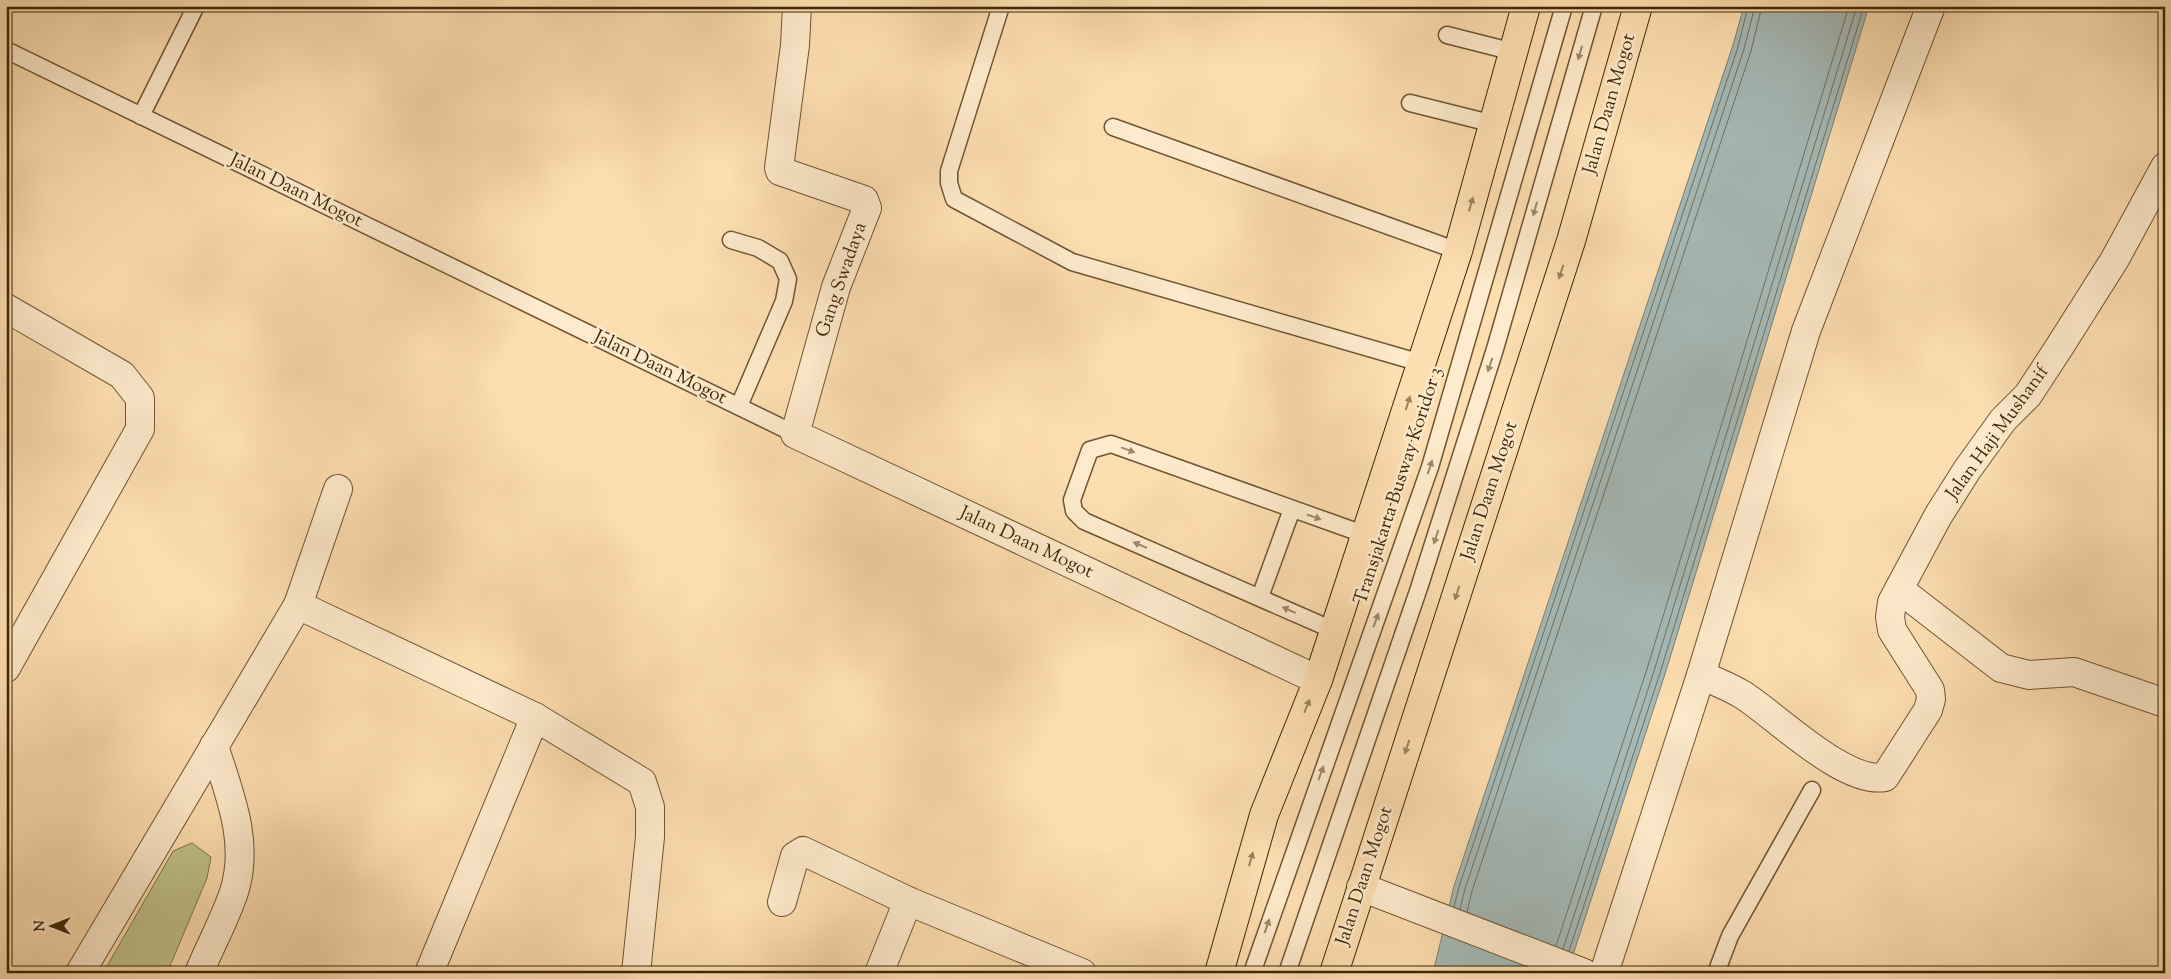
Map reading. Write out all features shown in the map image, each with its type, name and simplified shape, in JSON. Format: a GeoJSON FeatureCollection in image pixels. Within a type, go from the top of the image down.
{"type":"FeatureCollection","features":[{"type":"Feature","properties":{"kind":"highway"},"geometry":{"type":"LineString","coordinates":[[1219,973],[1264,815],[1318,680],[1458,251],[1526,6]]}},
{"type":"Feature","properties":{"kind":"highway","name":"Jalan Daan Mogot"},"geometry":{"type":"LineString","coordinates":[[1334,973],[1571,242],[1638,6]]}},
{"type":"Feature","properties":{"kind":"street","name":"Gang Swadaya"},"geometry":{"type":"LineString","coordinates":[[795,434],[836,287],[867,208],[864,200],[780,171],[795,46],[797,6]]}},
{"type":"Feature","properties":{"kind":"street"},"geometry":{"type":"LineString","coordinates":[[1361,887],[1399,903],[1589,972],[1701,675],[1806,331],[1931,6]]}},
{"type":"Feature","properties":{"kind":"street","name":"Jalan Haji Mushanif"},"geometry":{"type":"LineString","coordinates":[[1701,675],[1742,694],[1833,762],[1876,779],[1885,777],[1928,710],[1931,699],[1930,690],[1892,630],[1890,617],[1892,602],[1938,516],[1967,470],[2003,420],[2028,395],[2060,346],[2115,258],[2165,167]]}},
{"type":"Feature","properties":{"kind":"street"},"geometry":{"type":"LineString","coordinates":[[6,308],[122,374],[140,398],[140,430],[6,668]]}},
{"type":"Feature","properties":{"kind":"street","name":"Jalan Daan Mogot"},"geometry":{"type":"LineString","coordinates":[[795,434],[1318,680]]}},
{"type":"Feature","properties":{"kind":"street"},"geometry":{"type":"LineString","coordinates":[[80,973],[298,605],[338,489]]}},
{"type":"Feature","properties":{"kind":"street"},"geometry":{"type":"LineString","coordinates":[[1899,589],[2001,668],[2029,675],[2074,672],[2165,703]]}},
{"type":"Feature","properties":{"kind":"street"},"geometry":{"type":"LineString","coordinates":[[298,605],[535,717],[642,782],[650,807],[650,837],[636,973]]}},
{"type":"Feature","properties":{"kind":"street"},"geometry":{"type":"LineString","coordinates":[[429,973],[535,717]]}},
{"type":"Feature","properties":{"kind":"street"},"geometry":{"type":"LineString","coordinates":[[199,973],[234,891],[240,854],[237,818],[214,746]]}},
{"type":"Feature","properties":{"kind":"street"},"geometry":{"type":"LineString","coordinates":[[782,902],[795,856],[803,851],[908,901],[1082,973]]}},
{"type":"Feature","properties":{"kind":"street"},"geometry":{"type":"LineString","coordinates":[[879,973],[908,901]]}},
{"type":"Feature","properties":{"kind":"lane"},"geometry":{"type":"LineString","coordinates":[[141,116],[196,6]]}},
{"type":"Feature","properties":{"kind":"lane"},"geometry":{"type":"LineString","coordinates":[[1001,6],[949,171],[949,183],[954,199],[1072,262],[1421,363]]}},
{"type":"Feature","properties":{"kind":"lane","name":"Transjakarta Busway Koridor 3"},"geometry":{"type":"LineString","coordinates":[[1252,973],[1430,467],[1564,6]]}},
{"type":"Feature","properties":{"kind":"lane"},"geometry":{"type":"LineString","coordinates":[[1287,973],[1422,579],[1495,350],[1594,6]]}},
{"type":"Feature","properties":{"kind":"lane"},"geometry":{"type":"LineString","coordinates":[[1448,35],[1514,52]]}},
{"type":"Feature","properties":{"kind":"lane","name":"Jalan Daan Mogot"},"geometry":{"type":"LineString","coordinates":[[6,50],[795,434]]}},
{"type":"Feature","properties":{"kind":"lane"},"geometry":{"type":"LineString","coordinates":[[1410,103],[1494,124]]}},
{"type":"Feature","properties":{"kind":"lane"},"geometry":{"type":"LineString","coordinates":[[1113,127],[1458,251]]}},
{"type":"Feature","properties":{"kind":"lane"},"geometry":{"type":"LineString","coordinates":[[731,240],[758,248],[780,261],[788,279],[784,301],[739,406]]}},
{"type":"Feature","properties":{"kind":"lane"},"geometry":{"type":"LineString","coordinates":[[1333,630],[1084,521],[1074,511],[1072,500],[1090,450],[1111,444],[1366,535]]}},
{"type":"Feature","properties":{"kind":"lane"},"geometry":{"type":"LineString","coordinates":[[1260,597],[1292,509]]}},
{"type":"Feature","properties":{"kind":"lane"},"geometry":{"type":"LineString","coordinates":[[1716,973],[1730,936],[1812,790]]}},
{"type":"Feature","properties":{"kind":"green space"},"geometry":{"type":"Polygon","coordinates":[[[192,843],[211,857],[207,878],[167,973],[103,973],[173,851],[192,843]]]}},
{"type":"Feature","properties":{"kind":"water"},"geometry":{"type":"Polygon","coordinates":[[[1744,6],[1869,6],[1665,674],[1567,973],[1433,973],[1454,886],[1733,45],[1744,6]]]}}]}
